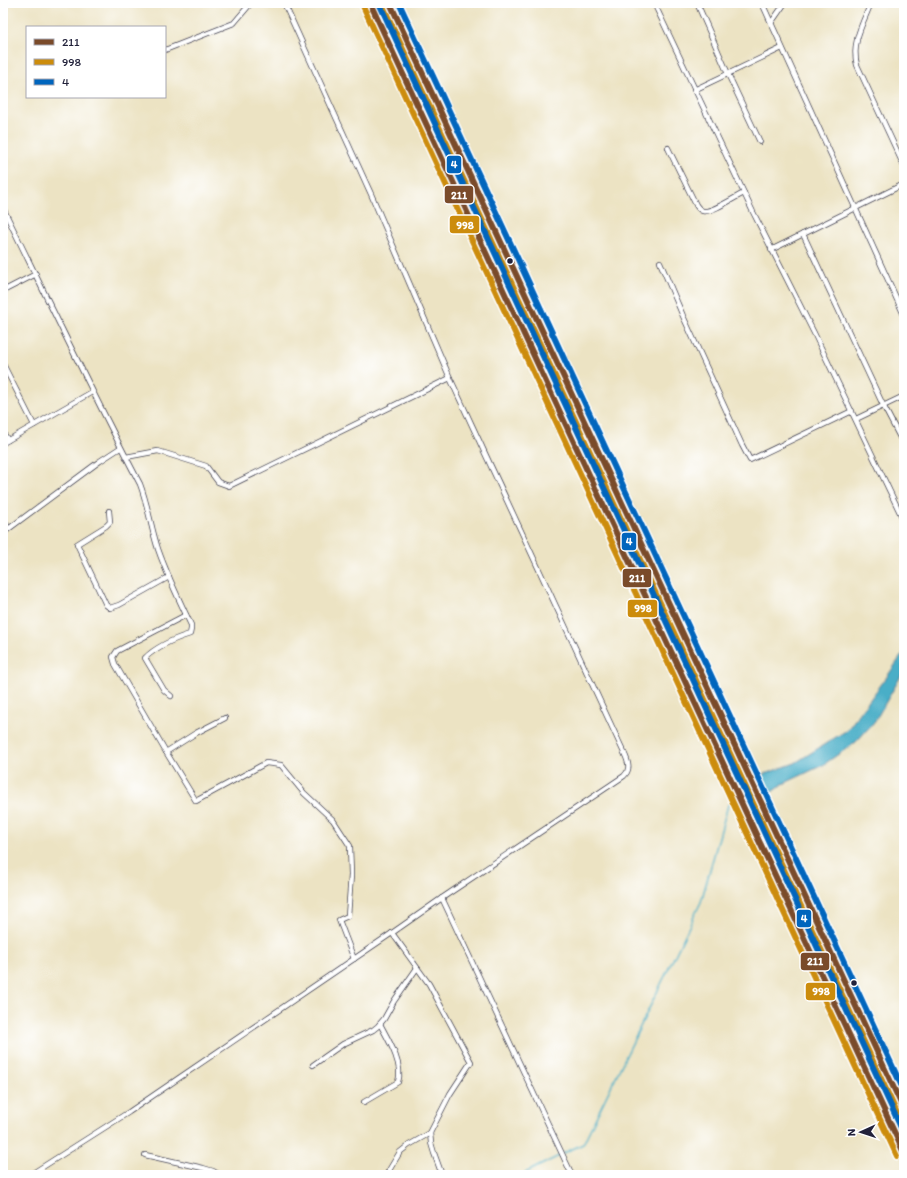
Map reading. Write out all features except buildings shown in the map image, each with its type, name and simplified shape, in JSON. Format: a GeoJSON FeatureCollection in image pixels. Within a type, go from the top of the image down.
{"type":"FeatureCollection","features":[{"type":"Feature","properties":{"kind":"highway"},"geometry":{"type":"LineString","coordinates":[[370,3],[904,1153]]}},
{"type":"Feature","properties":{"kind":"highway"},"geometry":{"type":"LineString","coordinates":[[390,3],[904,1110]]}},
{"type":"Feature","properties":{"kind":"street"},"geometry":{"type":"LineString","coordinates":[[166,50],[234,23],[251,3]]}},
{"type":"Feature","properties":{"kind":"street"},"geometry":{"type":"LineString","coordinates":[[30,1175],[135,1108],[442,898],[624,776],[629,768],[626,757],[450,378],[371,194],[284,3]]}},
{"type":"Feature","properties":{"kind":"street"},"geometry":{"type":"LineString","coordinates":[[654,3],[771,250],[814,333],[904,521]]}},
{"type":"Feature","properties":{"kind":"street"},"geometry":{"type":"LineString","coordinates":[[697,3],[760,142]]}},
{"type":"Feature","properties":{"kind":"street"},"geometry":{"type":"LineString","coordinates":[[762,3],[904,315]]}},
{"type":"Feature","properties":{"kind":"street"},"geometry":{"type":"LineString","coordinates":[[771,23],[785,3]]}},
{"type":"Feature","properties":{"kind":"street"},"geometry":{"type":"LineString","coordinates":[[871,3],[855,46],[854,56],[904,166]]}},
{"type":"Feature","properties":{"kind":"street"},"geometry":{"type":"LineString","coordinates":[[694,90],[782,48]]}},
{"type":"Feature","properties":{"kind":"street"},"geometry":{"type":"LineString","coordinates":[[668,148],[699,209],[704,211],[710,210],[744,193]]}},
{"type":"Feature","properties":{"kind":"street"},"geometry":{"type":"LineString","coordinates":[[771,250],[904,184]]}},
{"type":"Feature","properties":{"kind":"street"},"geometry":{"type":"LineString","coordinates":[[3,208],[92,392],[140,484],[158,549],[191,625],[190,634],[153,650],[145,658],[164,690],[171,696]]}},
{"type":"Feature","properties":{"kind":"street"},"geometry":{"type":"LineString","coordinates":[[803,234],[883,405],[904,445]]}},
{"type":"Feature","properties":{"kind":"street"},"geometry":{"type":"LineString","coordinates":[[660,262],[683,316],[750,460],[852,411]]}},
{"type":"Feature","properties":{"kind":"street"},"geometry":{"type":"LineString","coordinates":[[3,291],[36,274]]}},
{"type":"Feature","properties":{"kind":"street"},"geometry":{"type":"LineString","coordinates":[[3,364],[34,425]]}},
{"type":"Feature","properties":{"kind":"street"},"geometry":{"type":"LineString","coordinates":[[126,457],[158,451],[206,466],[218,482],[229,486],[450,378]]}},
{"type":"Feature","properties":{"kind":"street"},"geometry":{"type":"LineString","coordinates":[[3,443],[92,392]]}},
{"type":"Feature","properties":{"kind":"street"},"geometry":{"type":"LineString","coordinates":[[856,419],[904,396]]}},
{"type":"Feature","properties":{"kind":"street"},"geometry":{"type":"LineString","coordinates":[[3,432],[8,440]]}},
{"type":"Feature","properties":{"kind":"street"},"geometry":{"type":"LineString","coordinates":[[3,533],[100,461],[120,448]]}},
{"type":"Feature","properties":{"kind":"street"},"geometry":{"type":"LineString","coordinates":[[109,511],[110,522],[77,544],[106,605],[110,608],[119,605],[169,577]]}},
{"type":"Feature","properties":{"kind":"street"},"geometry":{"type":"LineString","coordinates":[[3,517],[8,529]]}},
{"type":"Feature","properties":{"kind":"street"},"geometry":{"type":"LineString","coordinates":[[186,615],[117,651],[113,658],[115,664],[196,802],[266,763],[281,765],[304,792],[333,820],[350,846],[352,875],[348,916],[339,920],[354,959]]}},
{"type":"Feature","properties":{"kind":"street"},"geometry":{"type":"LineString","coordinates":[[166,752],[196,733],[225,718]]}},
{"type":"Feature","properties":{"kind":"street"},"geometry":{"type":"LineString","coordinates":[[442,898],[572,1175]]}},
{"type":"Feature","properties":{"kind":"street"},"geometry":{"type":"LineString","coordinates":[[392,933],[429,984],[471,1062],[450,1094],[430,1133],[431,1144],[442,1175]]}},
{"type":"Feature","properties":{"kind":"street"},"geometry":{"type":"LineString","coordinates":[[313,1065],[343,1044],[373,1030],[380,1024],[417,968]]}},
{"type":"Feature","properties":{"kind":"street"},"geometry":{"type":"LineString","coordinates":[[364,1102],[399,1080],[396,1057],[380,1024]]}},
{"type":"Feature","properties":{"kind":"street"},"geometry":{"type":"LineString","coordinates":[[388,1172],[400,1152],[409,1144],[430,1133]]}},
{"type":"Feature","properties":{"kind":"street"},"geometry":{"type":"LineString","coordinates":[[145,1155],[203,1168],[220,1175]]}},
{"type":"Feature","properties":{"kind":"water"},"geometry":{"type":"Polygon","coordinates":[[[904,652],[904,671],[875,721],[856,742],[823,765],[783,784],[765,797],[756,777],[795,763],[847,730],[904,652]]]}},
{"type":"Feature","properties":{"kind":"waterway"},"geometry":{"type":"LineString","coordinates":[[743,797],[752,792]]}},
{"type":"Feature","properties":{"kind":"waterway"},"geometry":{"type":"LineString","coordinates":[[564,1153],[583,1144],[701,902],[728,805],[736,801]]}},
{"type":"Feature","properties":{"kind":"waterway"},"geometry":{"type":"LineString","coordinates":[[521,1175],[561,1155]]}},
{"type":"Feature","properties":{"kind":"transit line","name":"211"},"geometry":{"type":"LineString","coordinates":[[370,3],[904,1153]]}},
{"type":"Feature","properties":{"kind":"transit line","name":"4"},"geometry":{"type":"LineString","coordinates":[[379,3],[904,1134]]}},
{"type":"Feature","properties":{"kind":"transit line","name":"211"},"geometry":{"type":"LineString","coordinates":[[390,3],[904,1110]]}},
{"type":"Feature","properties":{"kind":"transit line","name":"4"},"geometry":{"type":"LineString","coordinates":[[399,3],[904,1091]]}},
{"type":"Feature","properties":{"kind":"transit line","name":"998"},"geometry":{"type":"LineString","coordinates":[[363,6],[897,1156]]}},
{"type":"Feature","properties":{"kind":"transit line","name":"998"},"geometry":{"type":"LineString","coordinates":[[383,6],[897,1113]]}}]}
